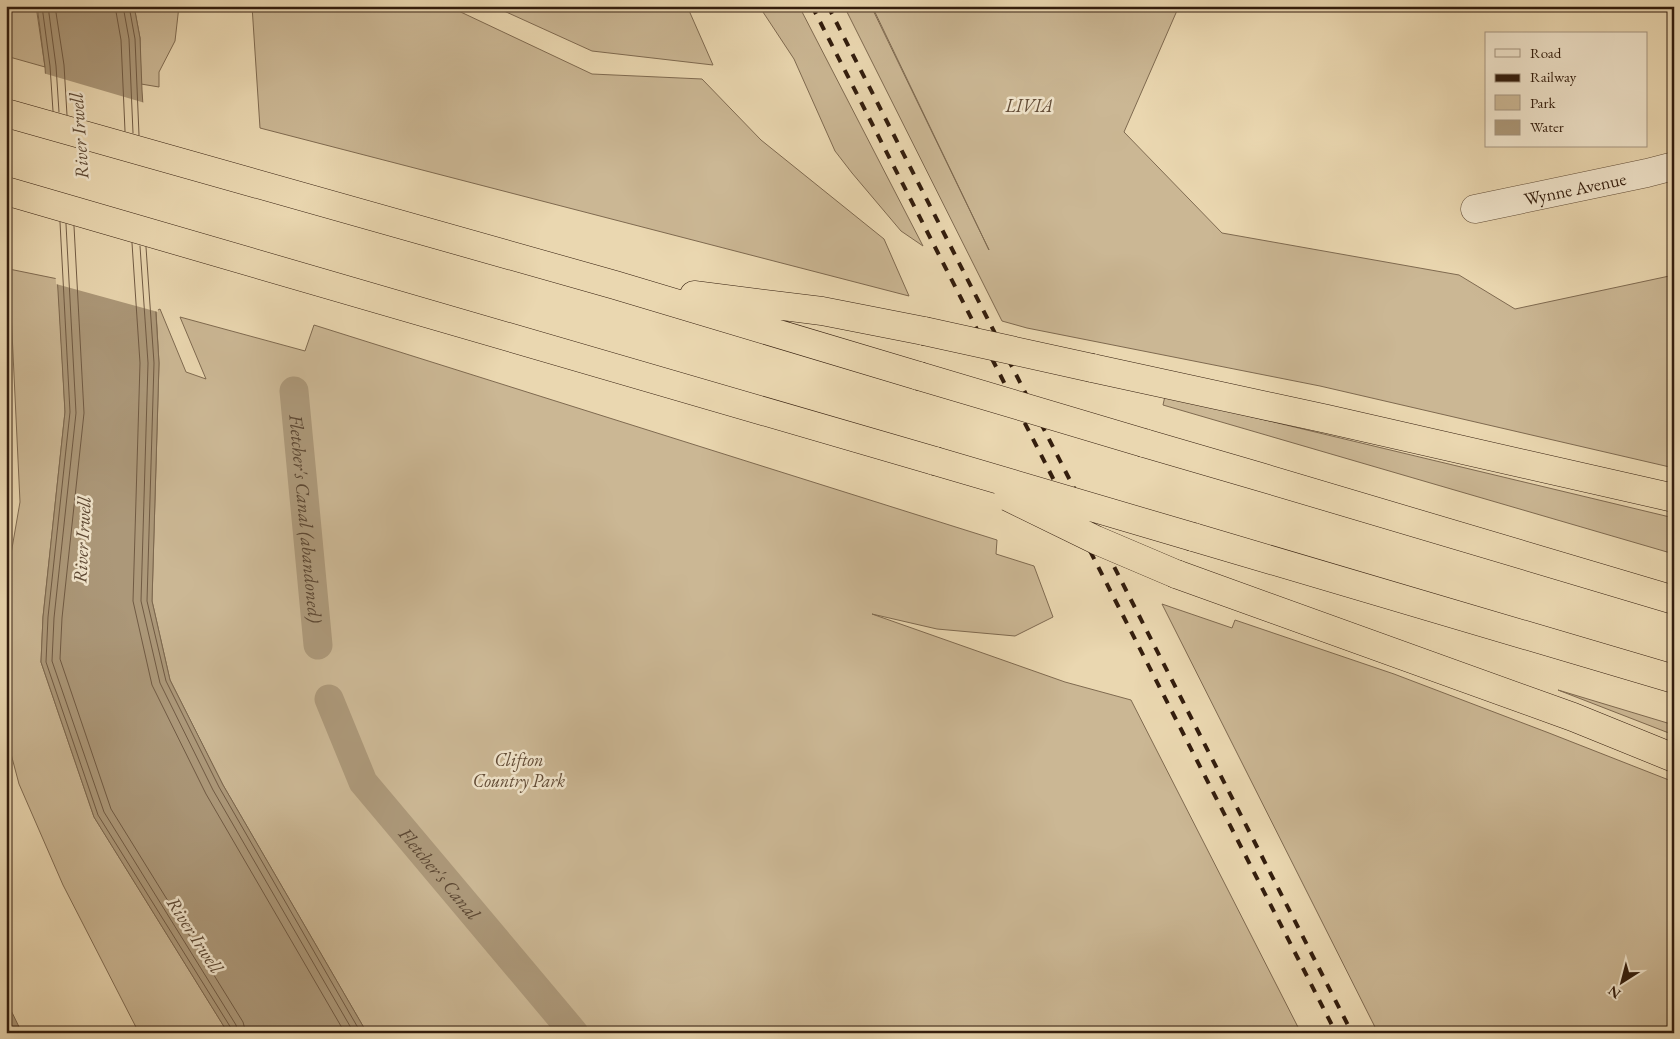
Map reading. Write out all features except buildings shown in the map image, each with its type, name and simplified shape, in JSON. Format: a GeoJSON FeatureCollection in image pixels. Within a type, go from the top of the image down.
{"type":"FeatureCollection","features":[{"type":"Feature","properties":{"kind":"highway"},"geometry":{"type":"LineString","coordinates":[[6,113],[615,285],[1144,443],[1300,487],[1493,547],[1674,600]]}},
{"type":"Feature","properties":{"kind":"highway"},"geometry":{"type":"LineString","coordinates":[[6,192],[935,461],[1674,679]]}},
{"type":"Feature","properties":{"kind":"highway"},"geometry":{"type":"LineString","coordinates":[[615,285],[822,311],[924,331],[1674,498]]}},
{"type":"Feature","properties":{"kind":"highway"},"geometry":{"type":"LineString","coordinates":[[935,461],[1096,540],[1176,574],[1573,717],[1674,758]]}},
{"type":"Feature","properties":{"kind":"lane","name":"Wynne Avenue"},"geometry":{"type":"LineString","coordinates":[[1475,209],[1674,166]]}},
{"type":"Feature","properties":{"kind":"green space"},"geometry":{"type":"Polygon","coordinates":[[[6,6],[36,6],[45,67],[6,56],[6,6]]]}},
{"type":"Feature","properties":{"kind":"green space"},"geometry":{"type":"Polygon","coordinates":[[[134,6],[179,6],[175,41],[159,72],[159,87],[141,84],[140,38],[134,6]]]}},
{"type":"Feature","properties":{"kind":"green space"},"geometry":{"type":"Polygon","coordinates":[[[252,6],[448,6],[592,74],[702,79],[761,140],[884,239],[909,296],[260,128],[252,6]]]}},
{"type":"Feature","properties":{"kind":"green space"},"geometry":{"type":"Polygon","coordinates":[[[493,6],[687,6],[713,65],[592,51],[493,6]]]}},
{"type":"Feature","properties":{"kind":"green space"},"geometry":{"type":"Polygon","coordinates":[[[759,6],[799,6],[923,246],[901,231],[835,151],[794,59],[759,6]]]}},
{"type":"Feature","properties":{"kind":"green space","name":"LIVIA"},"geometry":{"type":"Polygon","coordinates":[[[844,6],[871,6],[989,250],[872,6],[1179,6],[1124,132],[1222,233],[1459,275],[1515,309],[1674,275],[1674,468],[1320,386],[1027,328],[1002,321],[844,6]]]}},
{"type":"Feature","properties":{"kind":"green space"},"geometry":{"type":"Polygon","coordinates":[[[9,269],[58,279],[65,412],[43,617],[41,662],[94,817],[228,1033],[139,1033],[63,885],[19,784],[6,735],[6,583],[20,502],[9,269]]]}},
{"type":"Feature","properties":{"kind":"green space","name":"Clifton Country Park"},"geometry":{"type":"Polygon","coordinates":[[[160,309],[186,372],[206,379],[180,317],[305,351],[314,325],[997,540],[996,554],[1034,566],[1053,617],[1015,636],[937,629],[872,614],[1065,682],[1131,700],[1301,1033],[367,1033],[223,785],[170,680],[152,601],[159,363],[156,311],[160,309]]]}},
{"type":"Feature","properties":{"kind":"green space"},"geometry":{"type":"Polygon","coordinates":[[[1165,396],[1674,518],[1674,554],[1163,405],[1165,396]]]}},
{"type":"Feature","properties":{"kind":"green space"},"geometry":{"type":"Polygon","coordinates":[[[1162,604],[1232,628],[1235,620],[1394,674],[1674,782],[1674,1033],[1378,1033],[1162,604]]]}},
{"type":"Feature","properties":{"kind":"green space"},"geometry":{"type":"Polygon","coordinates":[[[1558,690],[1674,725],[1674,735],[1558,690]]]}},
{"type":"Feature","properties":{"kind":"water","name":"River Irwell"},"geometry":{"type":"Polygon","coordinates":[[[37,6],[134,6],[140,38],[159,363],[152,601],[170,680],[223,785],[367,1033],[228,1033],[94,817],[41,662],[43,617],[65,412],[45,67],[37,6]]]}},
{"type":"Feature","properties":{"kind":"water"},"geometry":{"type":"Polygon","coordinates":[[[6,1000],[22,1033],[6,1033],[6,1000]]]}},
{"type":"Feature","properties":{"kind":"pier"},"geometry":{"type":"Polygon","coordinates":[[[43,73],[145,103],[158,312],[56,284],[43,73]]]}},
{"type":"Feature","properties":{"kind":"waterway","name":"Fletcher's Canal (abandoned)"},"geometry":{"type":"LineString","coordinates":[[294,391],[318,645]]}},
{"type":"Feature","properties":{"kind":"waterway","name":"Fletcher's Canal"},"geometry":{"type":"LineString","coordinates":[[329,699],[363,782],[574,1033]]}},
{"type":"Feature","properties":{"kind":"railway"},"geometry":{"type":"LineString","coordinates":[[812,6],[1336,1033]]}},
{"type":"Feature","properties":{"kind":"railway"},"geometry":{"type":"LineString","coordinates":[[828,6],[1352,1033]]}}]}
